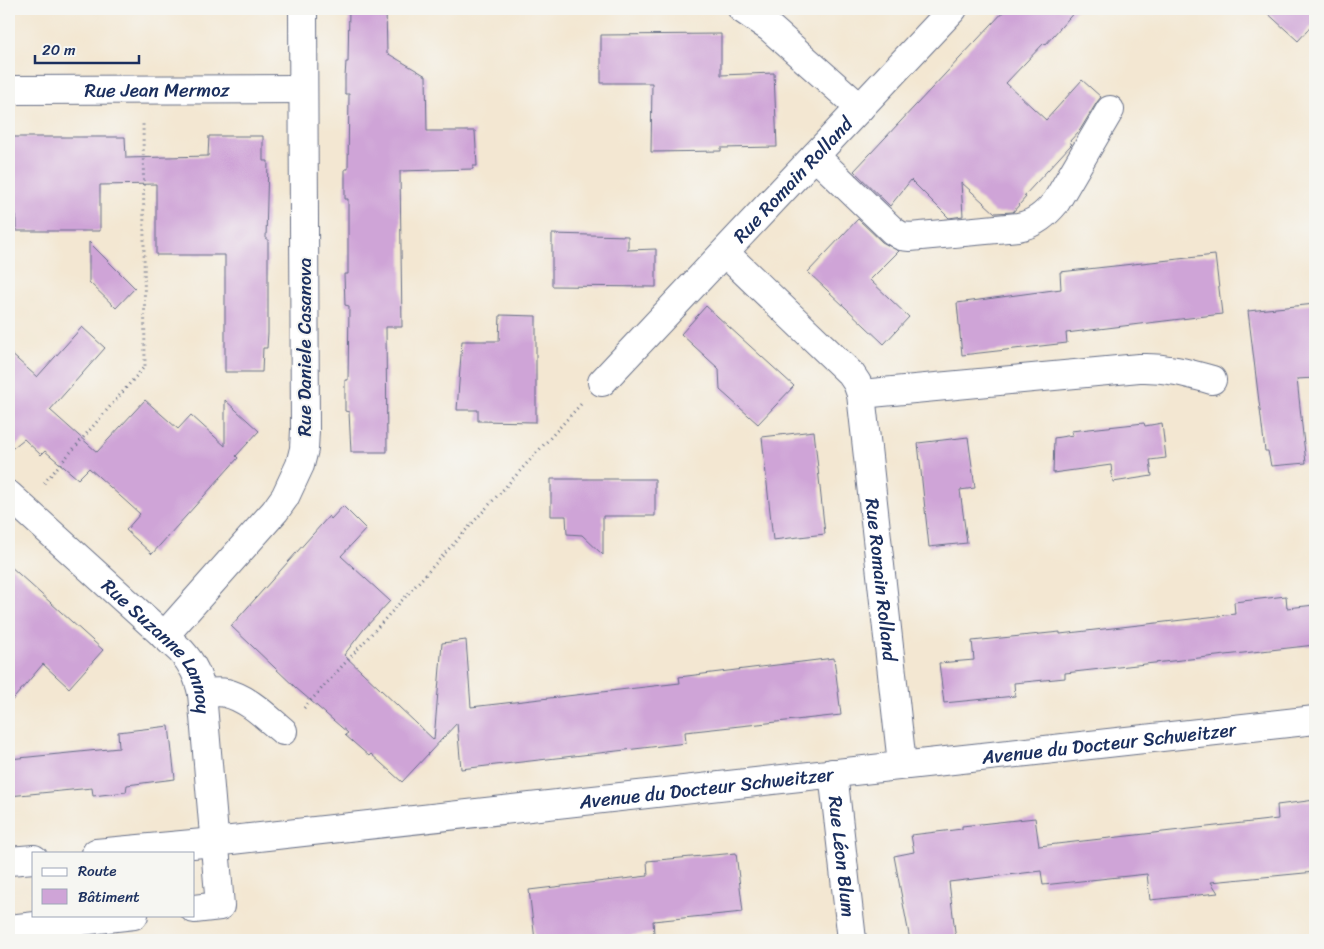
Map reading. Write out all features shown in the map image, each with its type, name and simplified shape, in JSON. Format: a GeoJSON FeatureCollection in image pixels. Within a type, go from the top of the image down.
{"type":"FeatureCollection","features":[{"type":"Feature","properties":{"kind":"street","name":"Rue Daniele Casanova"},"geometry":{"type":"LineString","coordinates":[[164,636],[276,511],[285,497],[300,465],[306,430],[303,9]]}},
{"type":"Feature","properties":{"kind":"street","name":"Rue Romain Rolland"},"geometry":{"type":"LineString","coordinates":[[742,9],[770,28],[860,108]]}},
{"type":"Feature","properties":{"kind":"street","name":"Rue Romain Rolland"},"geometry":{"type":"LineString","coordinates":[[602,382],[953,9]]}},
{"type":"Feature","properties":{"kind":"street","name":"Rue Jean Mermoz"},"geometry":{"type":"LineString","coordinates":[[9,90],[303,89]]}},
{"type":"Feature","properties":{"kind":"street"},"geometry":{"type":"LineString","coordinates":[[815,156],[893,231],[901,236],[910,237],[1028,225],[1047,213],[1056,202],[1110,110]]}},
{"type":"Feature","properties":{"kind":"street","name":"Rue Romain Rolland"},"geometry":{"type":"LineString","coordinates":[[725,253],[851,374],[857,382],[861,394],[902,764]]}},
{"type":"Feature","properties":{"kind":"street"},"geometry":{"type":"LineString","coordinates":[[861,394],[1156,367],[1176,370],[1212,380]]}},
{"type":"Feature","properties":{"kind":"street","name":"Rue Suzanne Lannoy"},"geometry":{"type":"LineString","coordinates":[[16,502],[164,636],[191,663],[197,674],[202,693],[220,906],[195,909]]}},
{"type":"Feature","properties":{"kind":"street"},"geometry":{"type":"LineString","coordinates":[[202,693],[225,693],[238,698],[250,704],[284,731]]}},
{"type":"Feature","properties":{"kind":"street","name":"Avenue du Docteur Schweitzer"},"geometry":{"type":"LineString","coordinates":[[107,852],[214,842],[902,764],[1315,720]]}},
{"type":"Feature","properties":{"kind":"street","name":"Rue Léon Blum"},"geometry":{"type":"LineString","coordinates":[[833,773],[852,940]]}},
{"type":"Feature","properties":{"kind":"street"},"geometry":{"type":"LineString","coordinates":[[9,861],[32,858]]}},
{"type":"Feature","properties":{"kind":"street"},"geometry":{"type":"LineString","coordinates":[[9,928],[124,916]]}},
{"type":"Feature","properties":{"kind":"path"},"geometry":{"type":"LineString","coordinates":[[16,502],[145,366],[143,91]]}},
{"type":"Feature","properties":{"kind":"path"},"geometry":{"type":"LineString","coordinates":[[284,731],[602,382]]}},
{"type":"Feature","properties":{"kind":"building"},"geometry":{"type":"Polygon","coordinates":[[[349,9],[386,9],[387,53],[426,76],[427,131],[475,131],[477,166],[473,166],[473,169],[400,171],[402,327],[386,327],[387,452],[351,452],[349,412],[345,411],[345,380],[348,380],[349,306],[345,305],[344,274],[348,274],[348,199],[345,199],[345,169],[348,169],[349,94],[345,94],[345,77],[346,62],[348,62],[349,9]]]}},
{"type":"Feature","properties":{"kind":"building"},"geometry":{"type":"Polygon","coordinates":[[[1006,9],[1077,9],[1045,45],[1044,43],[1006,83],[1046,120],[1082,80],[1101,97],[1080,130],[1069,142],[1072,144],[1024,196],[1026,197],[1013,212],[995,213],[961,182],[963,216],[949,218],[911,180],[890,206],[854,171],[1006,9]]]}},
{"type":"Feature","properties":{"kind":"building"},"geometry":{"type":"Polygon","coordinates":[[[1263,9],[1315,9],[1315,22],[1298,41],[1263,9]]]}},
{"type":"Feature","properties":{"kind":"building"},"geometry":{"type":"Polygon","coordinates":[[[721,34],[721,75],[774,73],[777,147],[721,148],[721,151],[651,152],[652,83],[601,83],[601,35],[721,34]]]}},
{"type":"Feature","properties":{"kind":"building"},"geometry":{"type":"Polygon","coordinates":[[[209,136],[263,136],[263,161],[268,161],[266,239],[268,239],[268,333],[267,348],[263,348],[262,372],[225,372],[225,255],[156,255],[156,184],[100,185],[100,231],[16,231],[15,185],[9,185],[9,137],[125,137],[126,158],[208,156],[209,136]]]}},
{"type":"Feature","properties":{"kind":"building"},"geometry":{"type":"Polygon","coordinates":[[[858,219],[882,242],[899,251],[870,280],[909,317],[884,344],[808,272],[858,219]]]}},
{"type":"Feature","properties":{"kind":"building"},"geometry":{"type":"Polygon","coordinates":[[[552,234],[628,236],[628,250],[656,249],[656,287],[552,286],[552,234]]]}},
{"type":"Feature","properties":{"kind":"building"},"geometry":{"type":"Polygon","coordinates":[[[89,242],[135,288],[116,308],[89,282],[89,242]]]}},
{"type":"Feature","properties":{"kind":"building"},"geometry":{"type":"Polygon","coordinates":[[[1215,255],[1222,314],[1066,333],[1067,343],[962,355],[957,303],[1061,289],[1060,272],[1215,255]]]}},
{"type":"Feature","properties":{"kind":"building"},"geometry":{"type":"Polygon","coordinates":[[[1315,304],[1315,378],[1297,379],[1306,463],[1271,466],[1268,451],[1265,451],[1248,311],[1315,304]]]}},
{"type":"Feature","properties":{"kind":"building"},"geometry":{"type":"Polygon","coordinates":[[[706,306],[794,386],[758,424],[720,390],[719,369],[681,334],[706,306]]]}},
{"type":"Feature","properties":{"kind":"building"},"geometry":{"type":"Polygon","coordinates":[[[500,315],[536,316],[536,422],[478,421],[478,410],[457,410],[462,341],[499,341],[500,315]]]}},
{"type":"Feature","properties":{"kind":"building"},"geometry":{"type":"Polygon","coordinates":[[[82,327],[105,348],[50,410],[97,452],[145,400],[178,429],[191,415],[225,446],[225,400],[259,431],[236,456],[238,458],[152,554],[126,530],[140,514],[89,468],[78,479],[45,451],[41,455],[24,439],[9,451],[9,352],[37,377],[82,327]]]}},
{"type":"Feature","properties":{"kind":"building"},"geometry":{"type":"Polygon","coordinates":[[[1144,423],[1145,426],[1162,423],[1166,458],[1150,460],[1152,476],[1113,482],[1111,465],[1053,473],[1054,438],[1073,435],[1071,431],[1144,423]]]}},
{"type":"Feature","properties":{"kind":"building"},"geometry":{"type":"Polygon","coordinates":[[[814,431],[825,534],[773,540],[762,437],[814,431]]]}},
{"type":"Feature","properties":{"kind":"building"},"geometry":{"type":"Polygon","coordinates":[[[968,437],[975,488],[960,490],[967,543],[929,547],[918,443],[968,437]]]}},
{"type":"Feature","properties":{"kind":"building"},"geometry":{"type":"Polygon","coordinates":[[[551,479],[655,479],[655,516],[603,516],[603,555],[582,535],[567,534],[566,516],[551,516],[551,479]]]}},
{"type":"Feature","properties":{"kind":"building"},"geometry":{"type":"Polygon","coordinates":[[[343,506],[366,529],[341,556],[390,601],[364,629],[344,655],[434,740],[442,643],[466,640],[471,707],[680,683],[679,677],[834,658],[841,715],[685,732],[686,743],[461,769],[457,723],[402,782],[371,754],[369,756],[345,735],[348,733],[296,688],[231,626],[329,516],[331,519],[343,506]]]}},
{"type":"Feature","properties":{"kind":"building"},"geometry":{"type":"Polygon","coordinates":[[[9,565],[103,650],[69,688],[43,664],[9,704],[9,565]]]}},
{"type":"Feature","properties":{"kind":"building"},"geometry":{"type":"Polygon","coordinates":[[[1286,596],[1287,608],[1315,605],[1315,645],[1065,673],[1065,678],[1014,683],[1015,696],[944,703],[939,663],[974,660],[972,641],[1060,632],[1060,634],[1235,614],[1234,602],[1286,596]]]}},
{"type":"Feature","properties":{"kind":"building"},"geometry":{"type":"Polygon","coordinates":[[[169,726],[175,779],[127,785],[126,792],[93,796],[92,788],[9,796],[9,759],[119,748],[118,732],[169,726]]]}},
{"type":"Feature","properties":{"kind":"building"},"geometry":{"type":"Polygon","coordinates":[[[1315,800],[1315,872],[1211,882],[1218,893],[1150,900],[1147,874],[1043,885],[1041,871],[949,882],[956,940],[910,940],[894,856],[914,852],[911,835],[962,829],[962,826],[1035,818],[1039,846],[1278,819],[1277,805],[1315,800]]]}},
{"type":"Feature","properties":{"kind":"building"},"geometry":{"type":"Polygon","coordinates":[[[736,853],[743,912],[653,921],[654,933],[588,940],[535,940],[529,890],[648,876],[647,861],[736,853]]]}}]}
